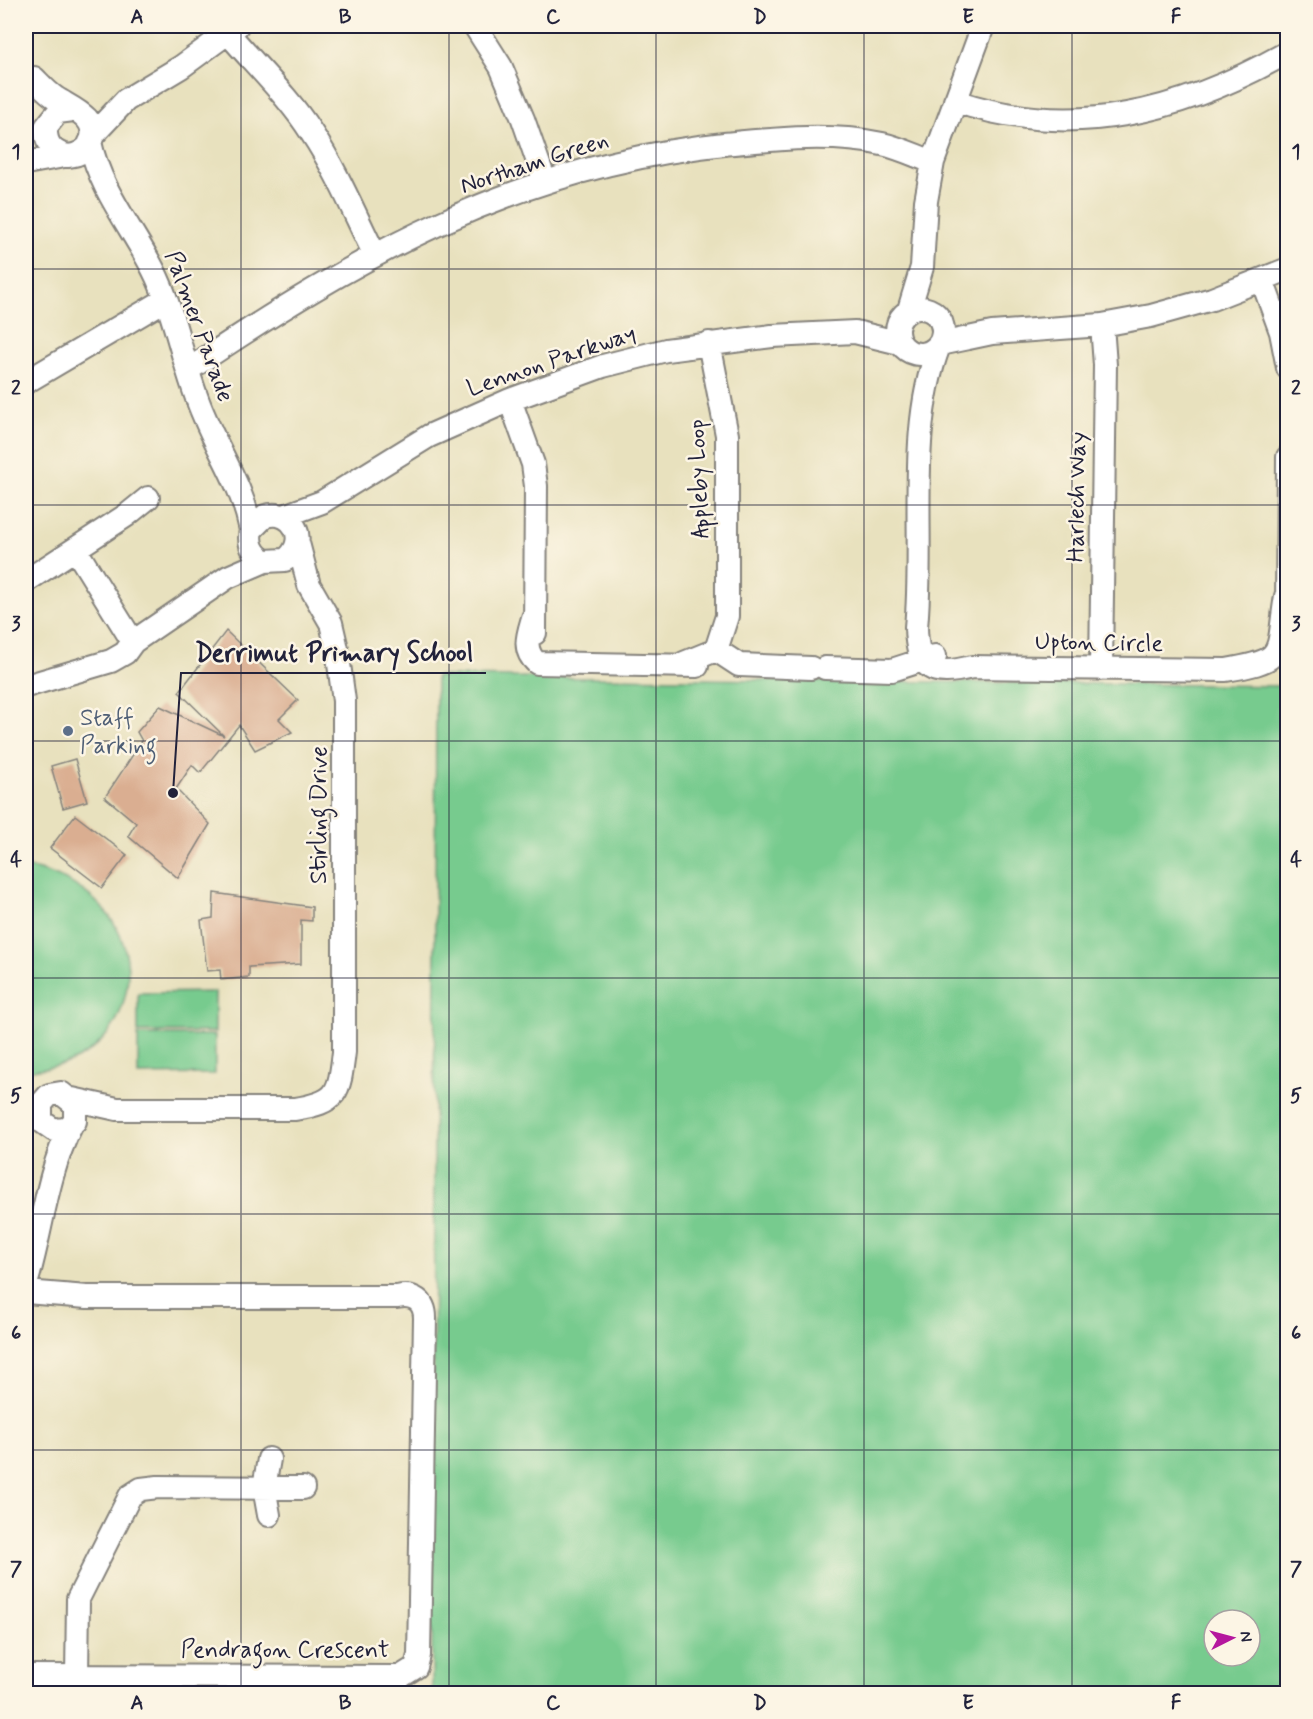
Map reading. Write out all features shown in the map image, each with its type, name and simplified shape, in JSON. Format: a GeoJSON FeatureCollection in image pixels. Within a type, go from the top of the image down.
{"type":"FeatureCollection","features":[{"type":"Feature","properties":{"kind":"street"},"geometry":{"type":"LineString","coordinates":[[475,26],[501,67],[523,119],[545,182]]}},
{"type":"Feature","properties":{"kind":"street"},"geometry":{"type":"LineString","coordinates":[[922,411],[897,329],[906,313],[922,267],[926,201],[933,162],[983,26]]}},
{"type":"Feature","properties":{"kind":"street"},"geometry":{"type":"LineString","coordinates":[[26,163],[82,153],[91,139],[126,100],[181,67],[233,29],[311,130],[335,170],[375,255]]}},
{"type":"Feature","properties":{"kind":"street"},"geometry":{"type":"LineString","coordinates":[[955,101],[998,113],[1035,119],[1075,120],[1113,117],[1159,108],[1195,97],[1238,79],[1287,52]]}},
{"type":"Feature","properties":{"kind":"street"},"geometry":{"type":"LineString","coordinates":[[30,71],[54,97],[89,120],[91,139]]}},
{"type":"Feature","properties":{"kind":"street"},"geometry":{"type":"LineString","coordinates":[[30,71],[47,124],[46,134],[51,148],[66,156]]}},
{"type":"Feature","properties":{"kind":"street"},"geometry":{"type":"LineString","coordinates":[[26,152],[58,112],[126,100]]}},
{"type":"Feature","properties":{"kind":"street","name":"Palmer Parade"},"geometry":{"type":"LineString","coordinates":[[91,139],[100,178],[154,271],[203,416],[243,496],[250,534]]}},
{"type":"Feature","properties":{"kind":"street","name":"Northam Green"},"geometry":{"type":"LineString","coordinates":[[188,370],[274,314],[375,255],[442,220],[545,182],[649,156],[706,146],[774,140],[833,139],[869,142],[894,147],[933,162]]}},
{"type":"Feature","properties":{"kind":"street","name":"Palmer Parade"},"geometry":{"type":"LineString","coordinates":[[66,156],[100,178]]}},
{"type":"Feature","properties":{"kind":"street"},"geometry":{"type":"LineString","coordinates":[[510,400],[533,464],[536,486],[533,618],[536,653],[564,662],[684,663],[710,666],[722,654],[739,665],[758,667],[892,670],[928,659],[918,604],[922,411],[928,374],[944,332],[922,267]]}},
{"type":"Feature","properties":{"kind":"street"},"geometry":{"type":"LineString","coordinates":[[903,347],[919,355],[926,354],[940,345],[992,333],[1102,325],[1191,305],[1287,269]]}},
{"type":"Feature","properties":{"kind":"street"},"geometry":{"type":"LineString","coordinates":[[1262,280],[1281,332],[1287,368]]}},
{"type":"Feature","properties":{"kind":"street"},"geometry":{"type":"LineString","coordinates":[[26,382],[165,300]]}},
{"type":"Feature","properties":{"kind":"street"},"geometry":{"type":"LineString","coordinates":[[906,313],[923,308],[939,317],[992,333]]}},
{"type":"Feature","properties":{"kind":"street","name":"Lennon Parkway"},"geometry":{"type":"LineString","coordinates":[[228,577],[244,555],[250,534],[265,516],[281,515],[322,502],[429,436],[510,400],[603,366],[709,343],[772,336],[855,332],[906,313]]}},
{"type":"Feature","properties":{"kind":"street","name":"Harlech Way"},"geometry":{"type":"LineString","coordinates":[[1101,669],[1105,365],[1102,325]]}},
{"type":"Feature","properties":{"kind":"street","name":"Lennon Parkway"},"geometry":{"type":"LineString","coordinates":[[855,332],[903,347]]}},
{"type":"Feature","properties":{"kind":"street","name":"Appleby Loop"},"geometry":{"type":"LineString","coordinates":[[709,343],[727,435],[727,616],[733,643],[731,654],[722,654]]}},
{"type":"Feature","properties":{"kind":"street","name":"Upton Circle"},"geometry":{"type":"LineString","coordinates":[[928,659],[972,667],[1101,669],[1226,670],[1283,662],[1278,647],[1287,607],[1287,457]]}},
{"type":"Feature","properties":{"kind":"street"},"geometry":{"type":"LineString","coordinates":[[243,496],[294,524],[298,540]]}},
{"type":"Feature","properties":{"kind":"street"},"geometry":{"type":"LineString","coordinates":[[26,581],[76,550],[148,498]]}},
{"type":"Feature","properties":{"kind":"street","name":"Lennon Parkway"},"geometry":{"type":"LineString","coordinates":[[26,686],[111,661],[124,653],[133,642],[228,577],[291,556],[298,540],[322,502]]}},
{"type":"Feature","properties":{"kind":"street"},"geometry":{"type":"LineString","coordinates":[[250,534],[254,552],[268,562]]}},
{"type":"Feature","properties":{"kind":"street","name":"Stirling Drive"},"geometry":{"type":"LineString","coordinates":[[73,1115],[117,1109],[295,1109],[323,1103],[336,1094],[344,1052],[345,771],[342,676],[331,623],[309,585],[298,540]]}},
{"type":"Feature","properties":{"kind":"street"},"geometry":{"type":"LineString","coordinates":[[76,550],[133,642]]}},
{"type":"Feature","properties":{"kind":"street","name":"Stirling Drive"},"geometry":{"type":"LineString","coordinates":[[268,562],[289,569],[309,585]]}},
{"type":"Feature","properties":{"kind":"street"},"geometry":{"type":"LineString","coordinates":[[53,1175],[37,1121],[39,1109],[35,1100],[55,1093],[73,1115]]}},
{"type":"Feature","properties":{"kind":"street"},"geometry":{"type":"LineString","coordinates":[[37,1121],[54,1131],[73,1115]]}},
{"type":"Feature","properties":{"kind":"street"},"geometry":{"type":"LineString","coordinates":[[27,1283],[53,1175],[73,1115]]}},
{"type":"Feature","properties":{"kind":"street","name":"Pendragon Crescent"},"geometry":{"type":"LineString","coordinates":[[26,1676],[342,1685],[400,1677],[416,1667],[420,1655],[423,1326],[414,1310],[397,1297],[99,1297],[66,1294],[27,1283]]}},
{"type":"Feature","properties":{"kind":"street"},"geometry":{"type":"LineString","coordinates":[[269,1459],[264,1487],[269,1515]]}},
{"type":"Feature","properties":{"kind":"street"},"geometry":{"type":"LineString","coordinates":[[77,1677],[78,1599],[130,1496],[141,1489],[158,1487],[303,1488]]}},
{"type":"Feature","properties":{"kind":"green space"},"geometry":{"type":"Polygon","coordinates":[[[436,676],[1287,686],[1287,1693],[432,1694],[436,676]]]}},
{"type":"Feature","properties":{"kind":"green space"},"geometry":{"type":"Polygon","coordinates":[[[26,867],[51,874],[73,884],[93,898],[109,915],[120,935],[127,957],[128,981],[122,1007],[114,1025],[95,1047],[70,1062],[26,1071],[26,867]]]}},
{"type":"Feature","properties":{"kind":"green space"},"geometry":{"type":"Polygon","coordinates":[[[215,992],[215,1032],[138,1032],[138,993],[215,992]]]}},
{"type":"Feature","properties":{"kind":"green space"},"geometry":{"type":"Polygon","coordinates":[[[138,1035],[215,1035],[215,1074],[138,1075],[138,1035]]]}},
{"type":"Feature","properties":{"kind":"building"},"geometry":{"type":"Polygon","coordinates":[[[226,631],[298,700],[279,719],[292,732],[255,750],[239,725],[200,773],[192,765],[176,789],[210,824],[178,878],[128,836],[136,823],[105,797],[142,741],[137,732],[160,706],[224,736],[179,692],[226,631]]]}},
{"type":"Feature","properties":{"kind":"building"},"geometry":{"type":"Polygon","coordinates":[[[75,759],[87,801],[63,808],[51,766],[75,759]]]}},
{"type":"Feature","properties":{"kind":"building"},"geometry":{"type":"Polygon","coordinates":[[[75,815],[127,855],[102,888],[50,848],[75,815]]]}},
{"type":"Feature","properties":{"kind":"building"},"geometry":{"type":"Polygon","coordinates":[[[214,893],[312,907],[312,921],[301,920],[301,964],[249,967],[249,977],[221,980],[220,970],[207,971],[201,920],[213,918],[214,893]]]}},
{"type":"Feature","properties":{"kind":"place","name":"Staff Parking"},"geometry":{"type":"Point","coordinates":[68,731]}},
{"type":"Feature","properties":{"kind":"place","name":"Derrimut Primary School"},"geometry":{"type":"Point","coordinates":[173,793]}}]}
